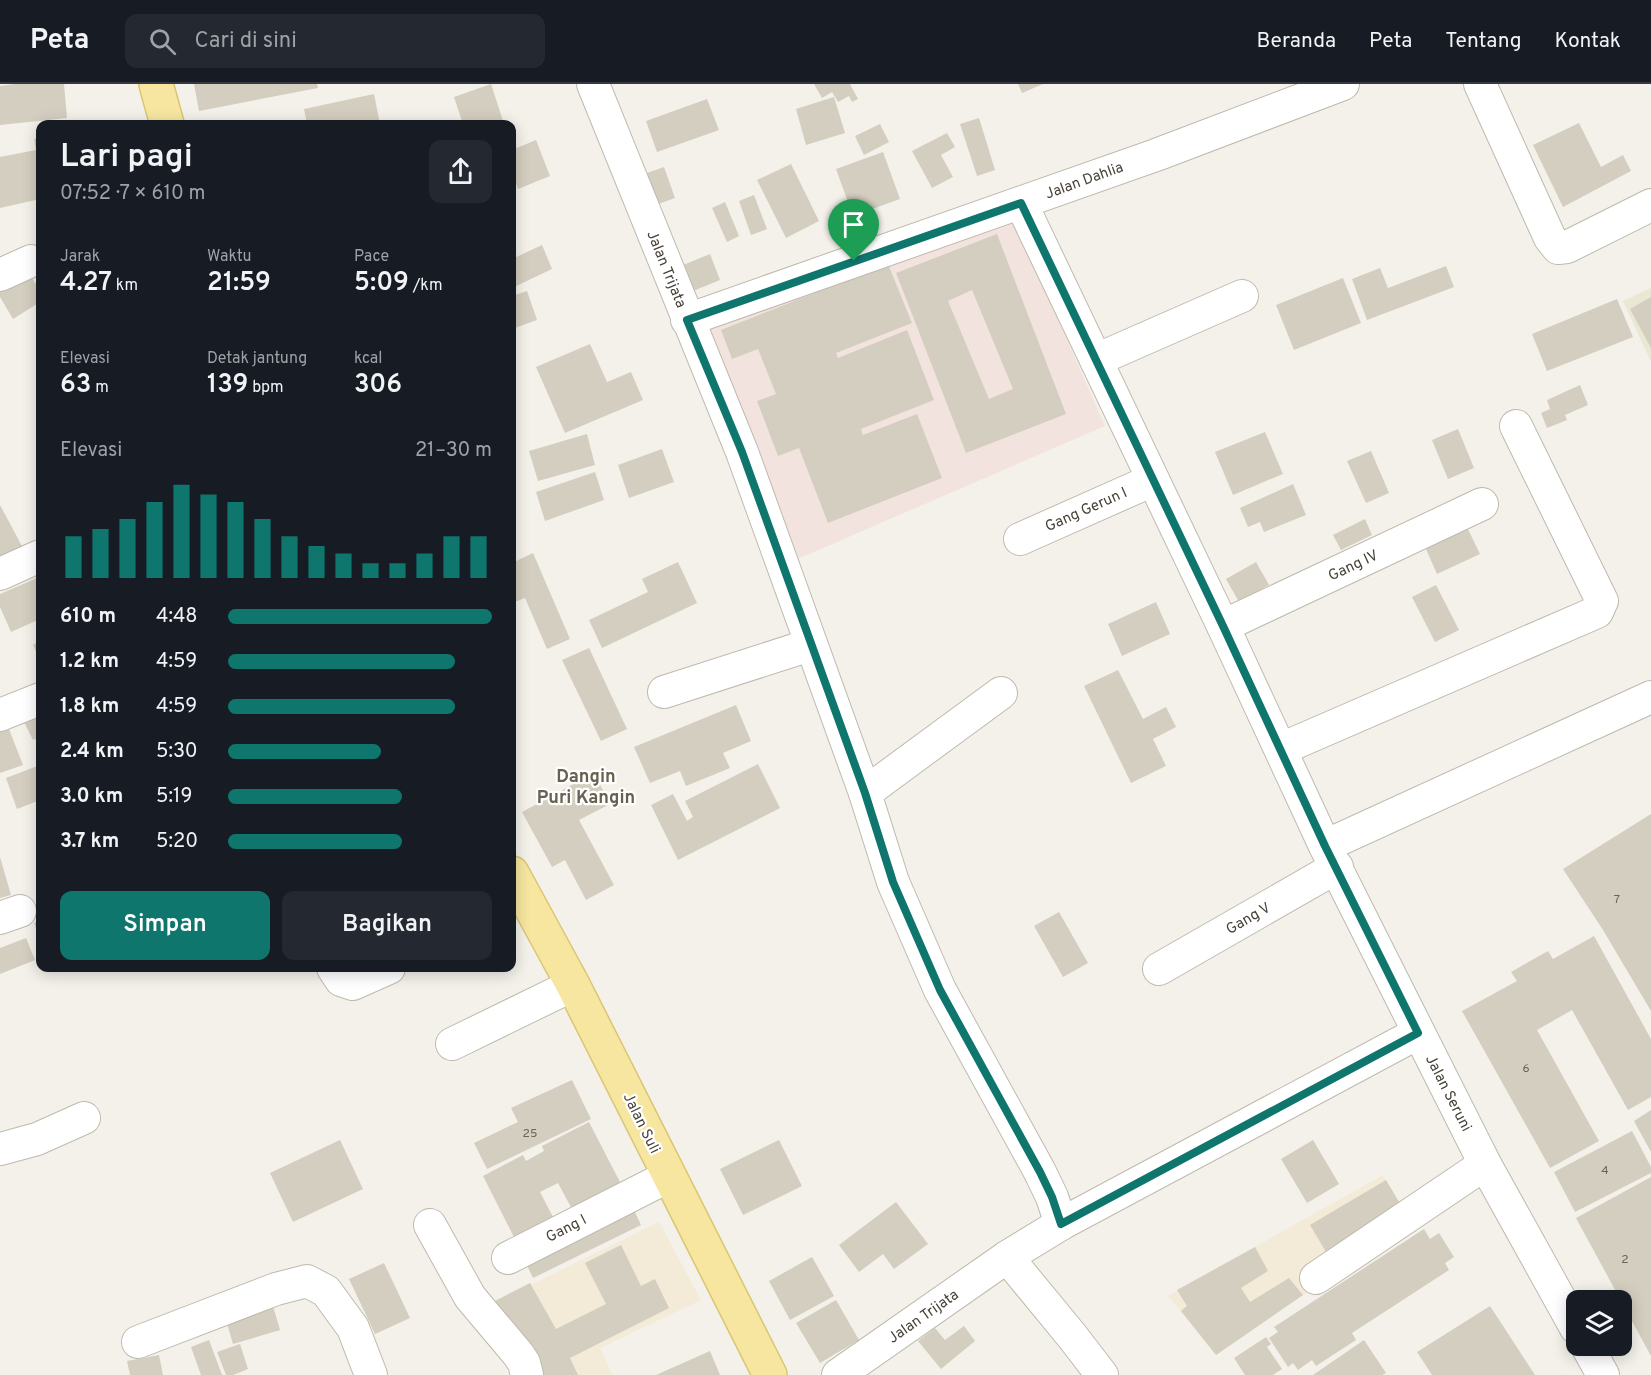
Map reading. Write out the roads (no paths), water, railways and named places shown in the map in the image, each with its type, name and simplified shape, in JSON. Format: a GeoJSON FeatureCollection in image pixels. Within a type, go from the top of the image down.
{"type":"FeatureCollection","features":[{"type":"Feature","properties":{"kind":"main road"},"geometry":{"type":"LineString","coordinates":[[156,84],[166,120]]}},
{"type":"Feature","properties":{"kind":"main road","name":"Jalan Suli"},"geometry":{"type":"LineString","coordinates":[[516,890],[520,906],[573,985],[770,1375]]}},
{"type":"Feature","properties":{"kind":"street","name":"Jalan Trijata"},"geometry":{"type":"LineString","coordinates":[[593,84],[742,452],[865,793],[893,882],[940,990],[1040,1172],[1061,1224],[1007,1257],[838,1375]]}},
{"type":"Feature","properties":{"kind":"street","name":"Jalan Dahlia"},"geometry":{"type":"LineString","coordinates":[[687,320],[1155,155],[1343,84]]}},
{"type":"Feature","properties":{"kind":"street"},"geometry":{"type":"LineString","coordinates":[[1480,84],[1550,238],[1558,248],[1568,247],[1651,205]]}},
{"type":"Feature","properties":{"kind":"street","name":"Jalan Seruni"},"geometry":{"type":"LineString","coordinates":[[1021,203],[1331,857],[1485,1164],[1566,1310]]}},
{"type":"Feature","properties":{"kind":"street"},"geometry":{"type":"LineString","coordinates":[[0,275],[31,261]]}},
{"type":"Feature","properties":{"kind":"street"},"geometry":{"type":"LineString","coordinates":[[1096,360],[1242,296]]}},
{"type":"Feature","properties":{"kind":"street"},"geometry":{"type":"LineString","coordinates":[[1281,749],[1597,612],[1601,608],[1602,601],[1516,426]]}},
{"type":"Feature","properties":{"kind":"street","name":"Gang Gerun I"},"geometry":{"type":"LineString","coordinates":[[1020,539],[1153,480]]}},
{"type":"Feature","properties":{"kind":"street","name":"Gang IV"},"geometry":{"type":"LineString","coordinates":[[1223,626],[1482,504]]}},
{"type":"Feature","properties":{"kind":"street"},"geometry":{"type":"LineString","coordinates":[[0,574],[36,558]]}},
{"type":"Feature","properties":{"kind":"street"},"geometry":{"type":"LineString","coordinates":[[664,692],[810,645]]}},
{"type":"Feature","properties":{"kind":"street"},"geometry":{"type":"LineString","coordinates":[[865,793],[1001,693]]}},
{"type":"Feature","properties":{"kind":"street","name":"Gang V"},"geometry":{"type":"LineString","coordinates":[[1159,969],[1331,857],[1651,697]]}},
{"type":"Feature","properties":{"kind":"street"},"geometry":{"type":"LineString","coordinates":[[0,715],[36,701]]}},
{"type":"Feature","properties":{"kind":"street"},"geometry":{"type":"LineString","coordinates":[[336,972],[341,980],[353,984],[380,972]]}},
{"type":"Feature","properties":{"kind":"street"},"geometry":{"type":"LineString","coordinates":[[452,1044],[573,985]]}},
{"type":"Feature","properties":{"kind":"street"},"geometry":{"type":"LineString","coordinates":[[1061,1224],[1418,1033]]}},
{"type":"Feature","properties":{"kind":"street"},"geometry":{"type":"LineString","coordinates":[[0,1149],[37,1139],[84,1118]]}},
{"type":"Feature","properties":{"kind":"street"},"geometry":{"type":"LineString","coordinates":[[1316,1278],[1485,1164]]}},
{"type":"Feature","properties":{"kind":"street","name":"Gang I"},"geometry":{"type":"LineString","coordinates":[[508,1258],[669,1176]]}},
{"type":"Feature","properties":{"kind":"street"},"geometry":{"type":"LineString","coordinates":[[430,1225],[470,1297],[518,1354],[524,1363],[527,1375]]}},
{"type":"Feature","properties":{"kind":"street"},"geometry":{"type":"LineString","coordinates":[[1007,1257],[1066,1327],[1102,1375]]}},
{"type":"Feature","properties":{"kind":"street"},"geometry":{"type":"LineString","coordinates":[[138,1342],[276,1288],[307,1281],[326,1291],[354,1328],[371,1375]]}},
{"type":"Feature","properties":{"kind":"street"},"geometry":{"type":"LineString","coordinates":[[1593,1356],[1603,1375]]}},
{"type":"Feature","properties":{"kind":"district","name":"Dangin Puri Kangin"},"geometry":{"type":"Point","coordinates":[586,786]}}]}
